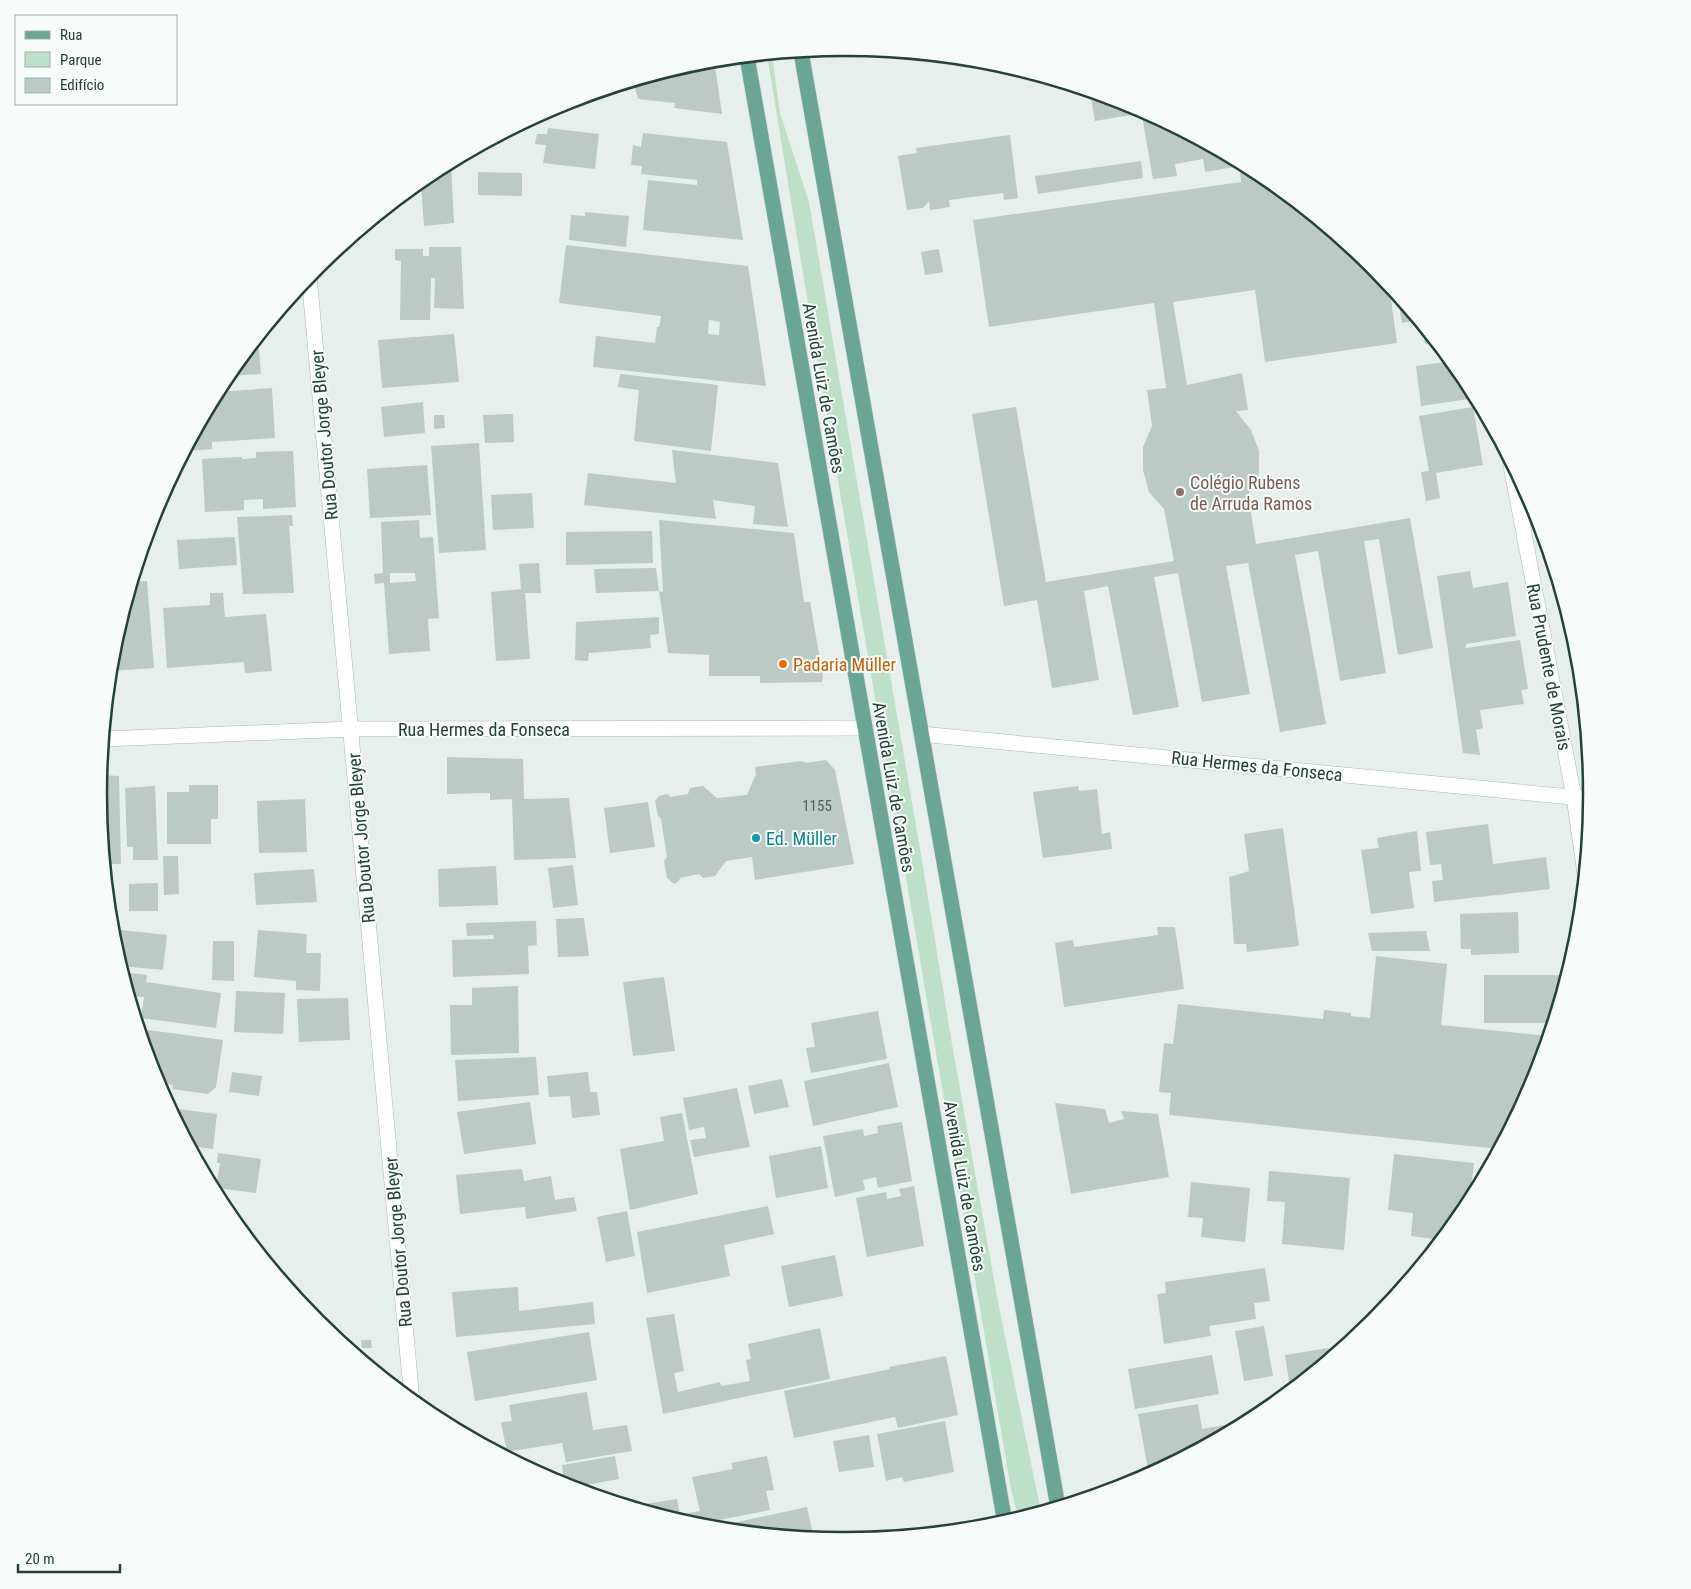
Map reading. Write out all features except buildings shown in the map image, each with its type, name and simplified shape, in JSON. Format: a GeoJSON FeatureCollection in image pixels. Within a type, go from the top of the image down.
{"type":"FeatureCollection","features":[{"type":"Feature","properties":{"kind":"main road","name":"Avenida Luiz de Camões"},"geometry":{"type":"LineString","coordinates":[[801,58],[1057,1502]]}},
{"type":"Feature","properties":{"kind":"main road","name":"Avenida Luiz de Camões"},"geometry":{"type":"LineString","coordinates":[[748,63],[1004,1516]]}},
{"type":"Feature","properties":{"kind":"street","name":"Rua Doutor Jorge Bleyer"},"geometry":{"type":"LineString","coordinates":[[310,286],[411,1391]]}},
{"type":"Feature","properties":{"kind":"street","name":"Rua Prudente de Morais"},"geometry":{"type":"LineString","coordinates":[[1514,481],[1574,797],[1581,849]]}},
{"type":"Feature","properties":{"kind":"street","name":"Rua Hermes da Fonseca"},"geometry":{"type":"LineString","coordinates":[[110,739],[351,729],[865,728]]}},
{"type":"Feature","properties":{"kind":"street","name":"Rua Hermes da Fonseca"},"geometry":{"type":"LineString","coordinates":[[921,734],[1584,798]]}},
{"type":"Feature","properties":{"kind":"green space"},"geometry":{"type":"Polygon","coordinates":[[[768,61],[773,61],[780,113],[809,202],[952,1044],[998,1302],[1040,1507],[1017,1513],[1010,1484],[768,61]]]}},
{"type":"Feature","properties":{"kind":"place","name":"Colégio Rubens de Arruda Ramos"},"geometry":{"type":"Point","coordinates":[1180,492]}},
{"type":"Feature","properties":{"kind":"place","name":"Padaria Müller"},"geometry":{"type":"Point","coordinates":[783,664]}},
{"type":"Feature","properties":{"kind":"place","name":"Ed. Müller"},"geometry":{"type":"Point","coordinates":[756,838]}}]}
